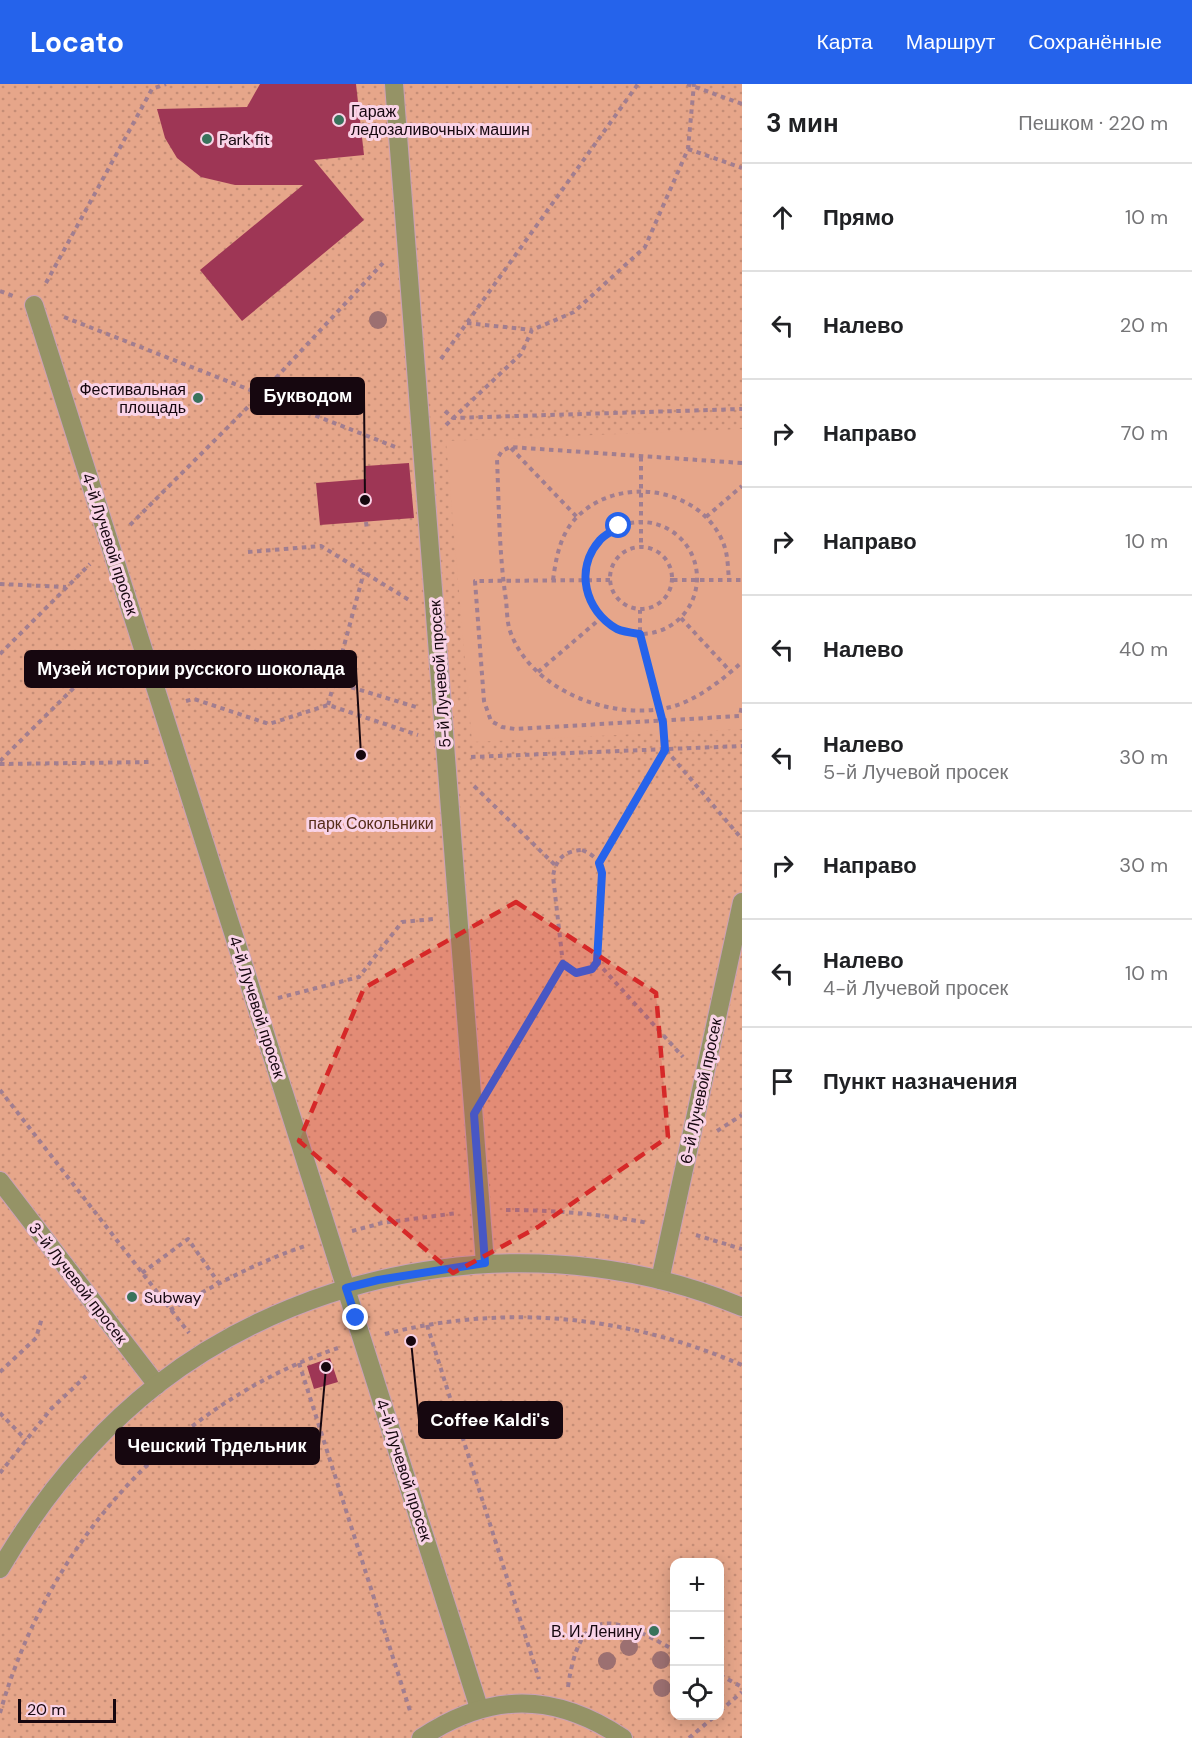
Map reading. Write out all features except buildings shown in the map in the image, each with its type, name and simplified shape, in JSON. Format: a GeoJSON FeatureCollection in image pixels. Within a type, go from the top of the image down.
{"type":"FeatureCollection","features":[{"type":"Feature","properties":{"kind":"street","name":"5-й Лучевой просек"},"geometry":{"type":"LineString","coordinates":[[394,84],[485,1263]]}},
{"type":"Feature","properties":{"kind":"street","name":"4-й Лучевой просек"},"geometry":{"type":"LineString","coordinates":[[34,305],[479,1708]]}},
{"type":"Feature","properties":{"kind":"street","name":"6-й Лучевой просек"},"geometry":{"type":"LineString","coordinates":[[660,1280],[742,902]]}},
{"type":"Feature","properties":{"kind":"street","name":"3-й Лучевой просек"},"geometry":{"type":"LineString","coordinates":[[0,1181],[157,1385]]}},
{"type":"Feature","properties":{"kind":"street"},"geometry":{"type":"LineString","coordinates":[[0,1569],[28,1522],[89,1446],[157,1385],[245,1329],[346,1288],[378,1280],[485,1263],[544,1263],[603,1269],[660,1280],[742,1307]]}},
{"type":"Feature","properties":{"kind":"street"},"geometry":{"type":"LineString","coordinates":[[421,1738],[447,1720],[479,1708],[513,1703],[556,1706],[598,1721],[623,1738]]}},
{"type":"Feature","properties":{"kind":"path"},"geometry":{"type":"LineString","coordinates":[[166,84],[152,89],[34,305],[259,396],[401,450]]}},
{"type":"Feature","properties":{"kind":"path"},"geometry":{"type":"LineString","coordinates":[[418,390],[638,84]]}},
{"type":"Feature","properties":{"kind":"path"},"geometry":{"type":"LineString","coordinates":[[687,84],[742,104]]}},
{"type":"Feature","properties":{"kind":"path"},"geometry":{"type":"LineString","coordinates":[[466,323],[532,330],[573,312],[645,247],[688,149],[694,86]]}},
{"type":"Feature","properties":{"kind":"path"},"geometry":{"type":"LineString","coordinates":[[688,149],[742,168]]}},
{"type":"Feature","properties":{"kind":"path"},"geometry":{"type":"LineString","coordinates":[[110,544],[259,396],[371,275]]}},
{"type":"Feature","properties":{"kind":"path"},"geometry":{"type":"LineString","coordinates":[[532,330],[521,354],[453,418],[742,409]]}},
{"type":"Feature","properties":{"kind":"path"},"geometry":{"type":"LineString","coordinates":[[510,447],[577,517]]}},
{"type":"Feature","properties":{"kind":"path"},"geometry":{"type":"LineString","coordinates":[[742,463],[510,447],[502,451],[497,459],[503,581],[510,630],[520,652],[538,672],[580,700],[621,708],[660,709],[682,703],[710,687],[742,662]]}},
{"type":"Feature","properties":{"kind":"path"},"geometry":{"type":"LineString","coordinates":[[641,457],[641,546]]}},
{"type":"Feature","properties":{"kind":"path"},"geometry":{"type":"LineString","coordinates":[[706,517],[742,486]]}},
{"type":"Feature","properties":{"kind":"path"},"geometry":{"type":"LineString","coordinates":[[553,580],[558,548],[577,517],[606,497],[641,490],[676,497],[706,517],[725,548],[729,580]]}},
{"type":"Feature","properties":{"kind":"path"},"geometry":{"type":"LineString","coordinates":[[366,522],[367,530]]}},
{"type":"Feature","properties":{"kind":"path"},"geometry":{"type":"LineString","coordinates":[[641,522],[663,526],[682,539],[694,559],[698,580],[693,602],[681,618],[662,630],[640,634],[619,630],[601,618],[590,601],[585,580],[588,559],[600,539],[619,526],[641,522]]}},
{"type":"Feature","properties":{"kind":"path"},"geometry":{"type":"LineString","coordinates":[[248,552],[321,546],[411,601]]}},
{"type":"Feature","properties":{"kind":"path"},"geometry":{"type":"LineString","coordinates":[[641,546],[654,549],[664,556],[671,567],[673,580],[664,600],[653,607],[640,609],[629,607],[619,600],[610,580],[612,567],[618,557],[628,549],[641,546]]}},
{"type":"Feature","properties":{"kind":"path"},"geometry":{"type":"LineString","coordinates":[[328,705],[364,572]]}},
{"type":"Feature","properties":{"kind":"path"},"geometry":{"type":"LineString","coordinates":[[610,580],[475,581],[484,701],[491,721],[502,727],[515,729],[663,723],[740,716],[742,705]]}},
{"type":"Feature","properties":{"kind":"path"},"geometry":{"type":"LineString","coordinates":[[673,580],[742,580]]}},
{"type":"Feature","properties":{"kind":"path"},"geometry":{"type":"LineString","coordinates":[[0,584],[67,587],[0,654]]}},
{"type":"Feature","properties":{"kind":"path"},"geometry":{"type":"LineString","coordinates":[[599,863],[665,750],[660,709],[640,634],[640,609]]}},
{"type":"Feature","properties":{"kind":"path"},"geometry":{"type":"LineString","coordinates":[[538,672],[601,618]]}},
{"type":"Feature","properties":{"kind":"path"},"geometry":{"type":"LineString","coordinates":[[681,618],[731,672]]}},
{"type":"Feature","properties":{"kind":"path"},"geometry":{"type":"LineString","coordinates":[[0,763],[111,651]]}},
{"type":"Feature","properties":{"kind":"path"},"geometry":{"type":"LineString","coordinates":[[334,682],[416,707]]}},
{"type":"Feature","properties":{"kind":"path"},"geometry":{"type":"LineString","coordinates":[[162,709],[194,699],[269,724],[328,705],[446,751],[665,750],[742,746]]}},
{"type":"Feature","properties":{"kind":"path"},"geometry":{"type":"LineString","coordinates":[[665,750],[742,839]]}},
{"type":"Feature","properties":{"kind":"path"},"geometry":{"type":"LineString","coordinates":[[446,751],[555,865]]}},
{"type":"Feature","properties":{"kind":"path"},"geometry":{"type":"LineString","coordinates":[[0,763],[147,764],[176,754]]}},
{"type":"Feature","properties":{"kind":"path"},"geometry":{"type":"LineString","coordinates":[[474,1114],[563,964],[553,876],[555,865],[561,856],[571,851],[582,850],[592,855],[599,863],[602,873],[597,962],[592,969],[576,973],[563,964]]}},
{"type":"Feature","properties":{"kind":"path"},"geometry":{"type":"LineString","coordinates":[[256,1004],[359,976],[402,922],[458,917]]}},
{"type":"Feature","properties":{"kind":"path"},"geometry":{"type":"LineString","coordinates":[[597,962],[704,1080]]}},
{"type":"Feature","properties":{"kind":"path"},"geometry":{"type":"LineString","coordinates":[[0,1090],[204,1353]]}},
{"type":"Feature","properties":{"kind":"path"},"geometry":{"type":"LineString","coordinates":[[170,1310],[218,1282],[276,1256],[330,1238],[382,1223],[481,1210],[557,1211],[610,1216],[672,1227],[742,1249]]}},
{"type":"Feature","properties":{"kind":"path"},"geometry":{"type":"LineString","coordinates":[[142,1273],[188,1239],[218,1282]]}},
{"type":"Feature","properties":{"kind":"path"},"geometry":{"type":"LineString","coordinates":[[0,1713],[12,1670],[39,1609],[72,1552],[128,1483],[196,1423],[222,1404],[268,1377],[363,1340],[427,1325],[489,1317],[542,1316],[595,1322],[658,1335],[703,1348],[742,1365]]}},
{"type":"Feature","properties":{"kind":"path"},"geometry":{"type":"LineString","coordinates":[[0,1372],[36,1338],[42,1318]]}},
{"type":"Feature","properties":{"kind":"path"},"geometry":{"type":"LineString","coordinates":[[427,1325],[556,1706]]}},
{"type":"Feature","properties":{"kind":"path"},"geometry":{"type":"LineString","coordinates":[[299,1363],[413,1721]]}},
{"type":"Feature","properties":{"kind":"path"},"geometry":{"type":"LineString","coordinates":[[0,1473],[51,1409],[86,1376]]}},
{"type":"Feature","properties":{"kind":"path"},"geometry":{"type":"LineString","coordinates":[[0,1413],[26,1440]]}},
{"type":"Feature","properties":{"kind":"path"},"geometry":{"type":"LineString","coordinates":[[556,1706],[578,1645],[585,1632],[597,1625],[609,1622],[624,1624],[670,1647]]}},
{"type":"Feature","properties":{"kind":"path"},"geometry":{"type":"LineString","coordinates":[[724,1677],[742,1687]]}},
{"type":"Feature","properties":{"kind":"path"},"geometry":{"type":"LineString","coordinates":[[724,1708],[742,1692]]}},
{"type":"Feature","properties":{"kind":"path"},"geometry":{"type":"LineString","coordinates":[[689,1738],[710,1720]]}},
{"type":"Feature","properties":{"kind":"highlighted area"},"geometry":{"type":"Polygon","coordinates":[[[516,902],[656,993],[668,1137],[538,1227],[453,1273],[299,1141],[364,988],[516,902]]]}},
{"type":"Feature","properties":{"kind":"green space","name":"парк Сокольники"},"geometry":{"type":"Polygon","coordinates":[[[0,84],[742,84],[742,1738],[0,1738],[0,84]]]}},
{"type":"Feature","properties":{"kind":"green space"},"geometry":{"type":"Polygon","coordinates":[[[742,429],[742,729],[472,742],[446,441],[742,429]]]}},
{"type":"Feature","properties":{"kind":"place","name":"Гараж ледозаливочных машин"},"geometry":{"type":"Point","coordinates":[339,120]}},
{"type":"Feature","properties":{"kind":"place","name":"Park fit"},"geometry":{"type":"Point","coordinates":[207,139]}},
{"type":"Feature","properties":{"kind":"place","name":"Фестивальная площадь"},"geometry":{"type":"Point","coordinates":[198,398]}},
{"type":"Feature","properties":{"kind":"place","name":"Букводом"},"geometry":{"type":"Point","coordinates":[365,500]}},
{"type":"Feature","properties":{"kind":"place","name":"Музей истории русского шоколада"},"geometry":{"type":"Point","coordinates":[361,755]}},
{"type":"Feature","properties":{"kind":"place","name":"Subway"},"geometry":{"type":"Point","coordinates":[132,1297]}},
{"type":"Feature","properties":{"kind":"place","name":"Coffee Kaldi's"},"geometry":{"type":"Point","coordinates":[411,1341]}},
{"type":"Feature","properties":{"kind":"place","name":"Чешский Трдельник"},"geometry":{"type":"Point","coordinates":[326,1367]}},
{"type":"Feature","properties":{"kind":"place","name":"В. И. Ленину"},"geometry":{"type":"Point","coordinates":[654,1631]}},
{"type":"Feature","properties":{"kind":"route"},"geometry":{"type":"LineString","coordinates":[[356,1318],[346,1288],[378,1280],[485,1263],[474,1114],[563,964],[568,970],[584,973],[592,969],[597,962],[602,873],[599,863],[665,750],[660,709],[640,634],[619,630],[601,618],[590,601],[585,580],[588,559],[600,539],[619,526]]}}]}
